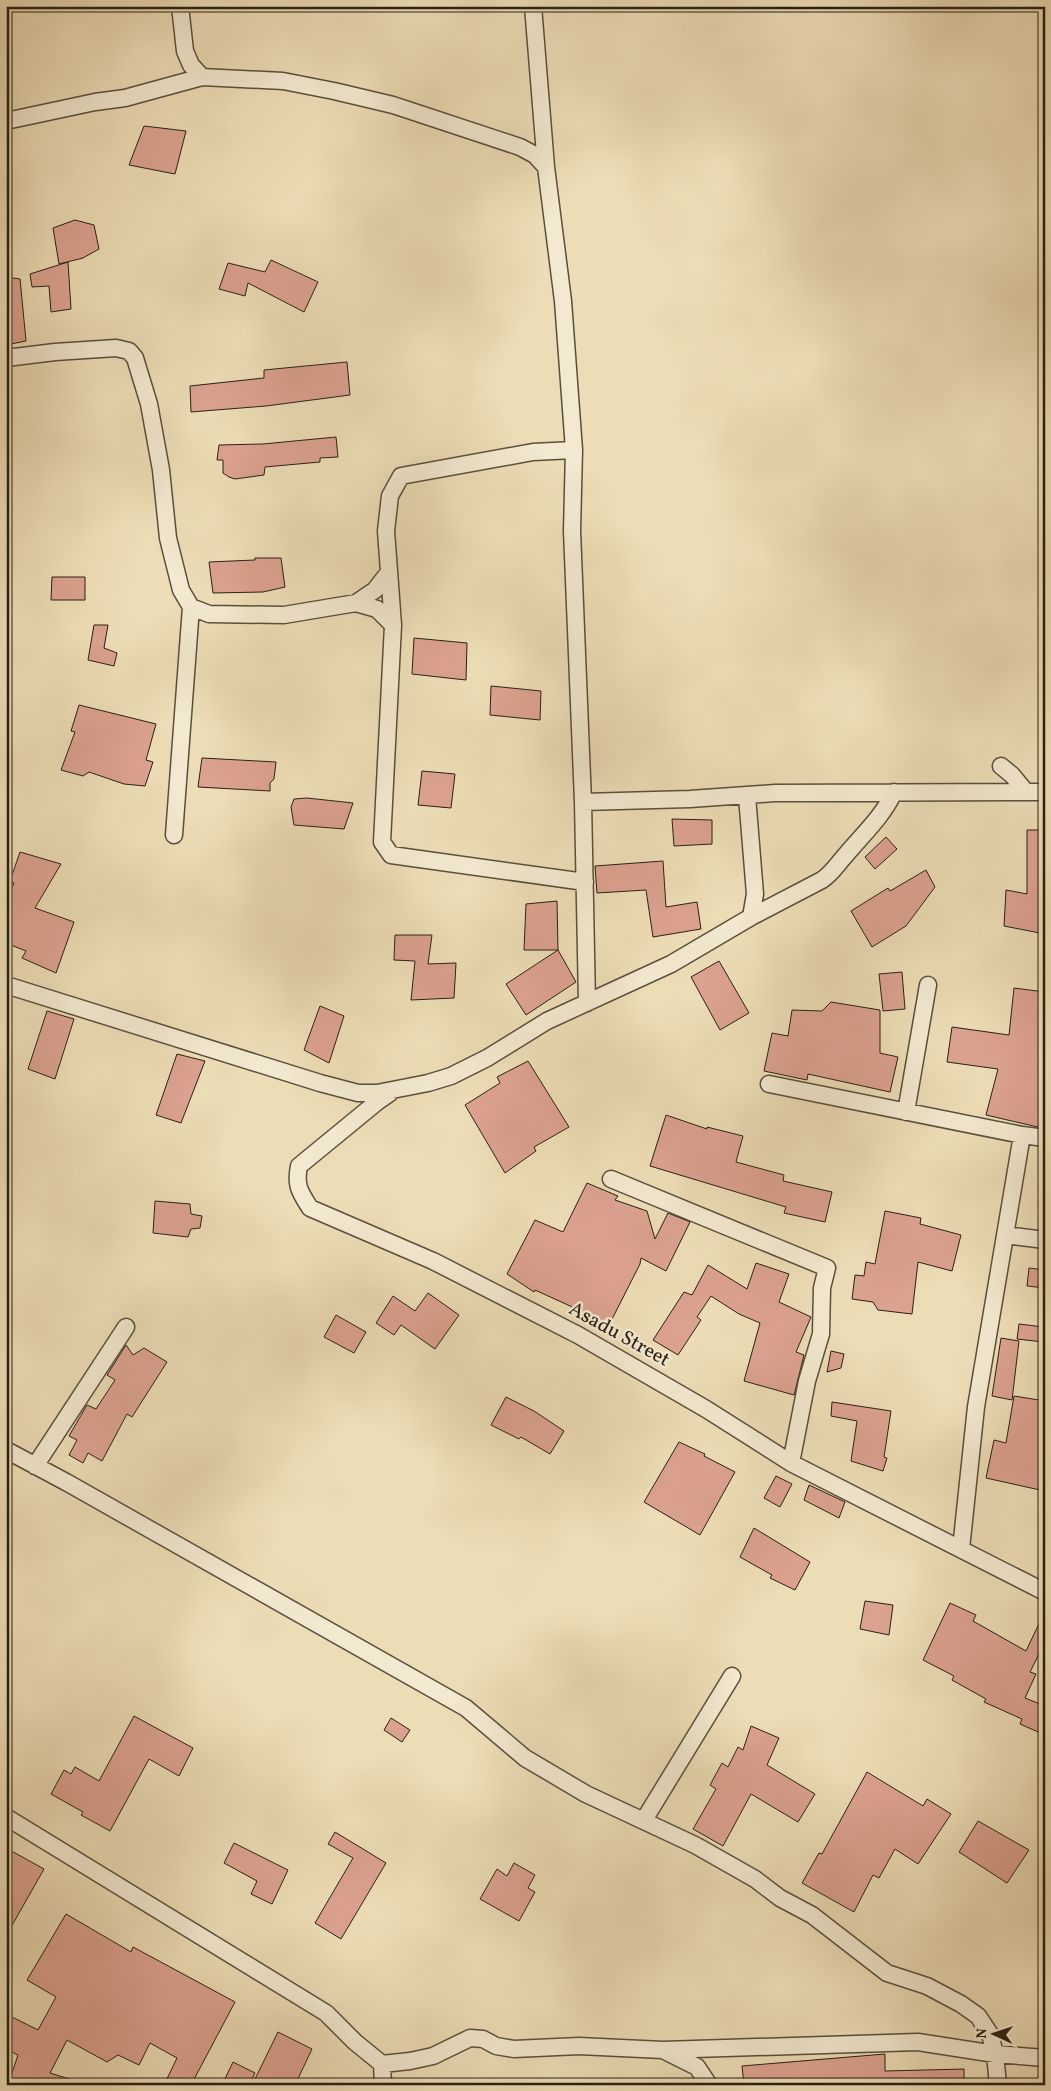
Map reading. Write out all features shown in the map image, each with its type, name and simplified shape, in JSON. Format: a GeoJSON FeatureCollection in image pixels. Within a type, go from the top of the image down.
{"type":"FeatureCollection","features":[{"type":"Feature","properties":{"kind":"street"},"geometry":{"type":"LineString","coordinates":[[180,6],[186,51],[191,65],[202,76]]}},
{"type":"Feature","properties":{"kind":"street"},"geometry":{"type":"LineString","coordinates":[[533,6],[546,167],[563,301],[574,450],[572,531],[584,802],[587,1004]]}},
{"type":"Feature","properties":{"kind":"street"},"geometry":{"type":"LineString","coordinates":[[6,121],[96,102],[125,98],[202,76],[283,81],[393,105],[520,147],[535,154],[546,167]]}},
{"type":"Feature","properties":{"kind":"street"},"geometry":{"type":"LineString","coordinates":[[6,358],[55,352],[116,348],[129,351],[135,358],[149,404],[161,470],[168,538],[181,590],[192,607],[209,614],[284,615],[356,602],[375,590],[389,572]]}},
{"type":"Feature","properties":{"kind":"street"},"geometry":{"type":"LineString","coordinates":[[574,450],[533,452],[401,476],[390,496],[386,531],[393,625],[382,842],[391,855],[585,882]]}},
{"type":"Feature","properties":{"kind":"street"},"geometry":{"type":"LineString","coordinates":[[356,602],[377,609],[393,625]]}},
{"type":"Feature","properties":{"kind":"street"},"geometry":{"type":"LineString","coordinates":[[174,835],[192,607]]}},
{"type":"Feature","properties":{"kind":"street"},"geometry":{"type":"LineString","coordinates":[[1001,766],[1012,775],[1026,792]]}},
{"type":"Feature","properties":{"kind":"street"},"geometry":{"type":"LineString","coordinates":[[6,985],[320,1083],[358,1093],[392,1092],[451,1076],[487,1058],[547,1021],[671,964],[833,872],[884,811],[894,792]]}},
{"type":"Feature","properties":{"kind":"street"},"geometry":{"type":"LineString","coordinates":[[584,802],[748,796],[775,793],[1045,792]]}},
{"type":"Feature","properties":{"kind":"street"},"geometry":{"type":"LineString","coordinates":[[748,796],[754,894],[751,917]]}},
{"type":"Feature","properties":{"kind":"street"},"geometry":{"type":"LineString","coordinates":[[906,1112],[928,985]]}},
{"type":"Feature","properties":{"kind":"street"},"geometry":{"type":"LineString","coordinates":[[769,1084],[1045,1138]]}},
{"type":"Feature","properties":{"kind":"street","name":"Asadu Street"},"geometry":{"type":"LineString","coordinates":[[392,1092],[377,1102],[299,1166],[296,1180],[300,1192],[310,1208],[433,1262],[578,1336],[700,1405],[790,1463],[1045,1592]]}},
{"type":"Feature","properties":{"kind":"street"},"geometry":{"type":"LineString","coordinates":[[961,1549],[976,1407],[1022,1135]]}},
{"type":"Feature","properties":{"kind":"street"},"geometry":{"type":"LineString","coordinates":[[611,1178],[827,1268],[822,1288],[821,1334],[807,1381],[790,1463]]}},
{"type":"Feature","properties":{"kind":"street"},"geometry":{"type":"LineString","coordinates":[[1005,1234],[1045,1240]]}},
{"type":"Feature","properties":{"kind":"street"},"geometry":{"type":"LineString","coordinates":[[35,1466],[126,1327]]}},
{"type":"Feature","properties":{"kind":"street"},"geometry":{"type":"LineString","coordinates":[[6,1450],[453,1700],[466,1708],[525,1758],[586,1794],[695,1845],[755,1879],[780,1898],[812,1915],[887,1973],[926,1986],[961,2004],[978,2016],[990,2034],[995,2054],[998,2085]]}},
{"type":"Feature","properties":{"kind":"street"},"geometry":{"type":"LineString","coordinates":[[644,1820],[732,1676]]}},
{"type":"Feature","properties":{"kind":"street"},"geometry":{"type":"LineString","coordinates":[[6,1817],[326,2013],[355,2042],[382,2064],[433,2056],[470,2038],[483,2039],[496,2046],[514,2050],[579,2046],[663,2050],[918,2042],[995,2054],[1045,2058]]}},
{"type":"Feature","properties":{"kind":"street"},"geometry":{"type":"LineString","coordinates":[[663,2050],[697,2067],[710,2085]]}},
{"type":"Feature","properties":{"kind":"street"},"geometry":{"type":"LineString","coordinates":[[382,2064],[383,2084]]}},
{"type":"Feature","properties":{"kind":"building"},"geometry":{"type":"Polygon","coordinates":[[[144,126],[186,131],[175,174],[129,165],[144,126]]]}},
{"type":"Feature","properties":{"kind":"building"},"geometry":{"type":"Polygon","coordinates":[[[75,220],[94,225],[99,249],[83,258],[59,264],[53,228],[75,220]]]}},
{"type":"Feature","properties":{"kind":"building"},"geometry":{"type":"Polygon","coordinates":[[[271,260],[318,282],[304,312],[248,283],[245,296],[219,289],[228,263],[265,272],[271,260]]]}},
{"type":"Feature","properties":{"kind":"building"},"geometry":{"type":"Polygon","coordinates":[[[68,262],[71,309],[51,312],[49,286],[32,287],[30,274],[68,262]]]}},
{"type":"Feature","properties":{"kind":"building"},"geometry":{"type":"Polygon","coordinates":[[[6,277],[20,279],[26,341],[6,345],[6,277]]]}},
{"type":"Feature","properties":{"kind":"building"},"geometry":{"type":"Polygon","coordinates":[[[347,362],[350,395],[266,406],[191,412],[190,386],[264,378],[264,370],[347,362]]]}},
{"type":"Feature","properties":{"kind":"building"},"geometry":{"type":"Polygon","coordinates":[[[336,437],[338,457],[320,458],[320,462],[265,467],[264,475],[235,479],[223,473],[223,460],[217,460],[219,445],[263,444],[336,437]]]}},
{"type":"Feature","properties":{"kind":"building"},"geometry":{"type":"Polygon","coordinates":[[[255,558],[281,558],[285,587],[263,592],[213,593],[209,562],[255,560],[255,558]]]}},
{"type":"Feature","properties":{"kind":"building"},"geometry":{"type":"Polygon","coordinates":[[[52,577],[85,577],[85,600],[51,600],[52,577]]]}},
{"type":"Feature","properties":{"kind":"building"},"geometry":{"type":"Polygon","coordinates":[[[94,625],[108,625],[104,648],[117,653],[114,666],[88,660],[94,625]]]}},
{"type":"Feature","properties":{"kind":"building"},"geometry":{"type":"Polygon","coordinates":[[[414,638],[467,643],[466,680],[412,674],[414,638]]]}},
{"type":"Feature","properties":{"kind":"building"},"geometry":{"type":"Polygon","coordinates":[[[491,686],[541,691],[540,720],[490,715],[491,686]]]}},
{"type":"Feature","properties":{"kind":"building"},"geometry":{"type":"Polygon","coordinates":[[[79,705],[156,724],[146,760],[153,762],[145,786],[124,784],[89,772],[83,776],[61,770],[75,732],[71,731],[79,705]]]}},
{"type":"Feature","properties":{"kind":"building"},"geometry":{"type":"Polygon","coordinates":[[[202,758],[276,762],[274,779],[270,783],[270,791],[198,787],[202,758]]]}},
{"type":"Feature","properties":{"kind":"building"},"geometry":{"type":"Polygon","coordinates":[[[422,771],[455,774],[451,808],[418,805],[422,771]]]}},
{"type":"Feature","properties":{"kind":"building"},"geometry":{"type":"Polygon","coordinates":[[[307,798],[353,803],[344,829],[294,825],[291,807],[294,799],[307,798]]]}},
{"type":"Feature","properties":{"kind":"building"},"geometry":{"type":"Polygon","coordinates":[[[672,819],[712,820],[712,844],[674,846],[672,819]]]}},
{"type":"Feature","properties":{"kind":"building"},"geometry":{"type":"Polygon","coordinates":[[[1027,830],[1045,830],[1045,934],[1004,926],[1006,890],[1027,894],[1027,830]]]}},
{"type":"Feature","properties":{"kind":"building"},"geometry":{"type":"Polygon","coordinates":[[[886,837],[897,849],[875,869],[865,857],[886,837]]]}},
{"type":"Feature","properties":{"kind":"building"},"geometry":{"type":"Polygon","coordinates":[[[20,852],[61,864],[35,908],[74,922],[56,973],[22,958],[26,951],[6,943],[6,901],[14,883],[10,881],[20,852]]]}},
{"type":"Feature","properties":{"kind":"building"},"geometry":{"type":"Polygon","coordinates":[[[663,861],[666,907],[697,902],[701,929],[653,937],[646,890],[597,893],[595,866],[663,861]]]}},
{"type":"Feature","properties":{"kind":"building"},"geometry":{"type":"Polygon","coordinates":[[[926,870],[935,887],[906,926],[872,947],[851,911],[888,888],[890,891],[926,870]]]}},
{"type":"Feature","properties":{"kind":"building"},"geometry":{"type":"Polygon","coordinates":[[[557,901],[558,950],[524,950],[526,904],[557,901]]]}},
{"type":"Feature","properties":{"kind":"building"},"geometry":{"type":"Polygon","coordinates":[[[395,935],[432,935],[428,964],[456,963],[454,998],[411,1000],[415,961],[394,960],[395,935]]]}},
{"type":"Feature","properties":{"kind":"building"},"geometry":{"type":"Polygon","coordinates":[[[558,950],[576,982],[526,1015],[506,984],[558,950]]]}},
{"type":"Feature","properties":{"kind":"building"},"geometry":{"type":"Polygon","coordinates":[[[719,961],[749,1013],[720,1030],[691,977],[719,961]]]}},
{"type":"Feature","properties":{"kind":"building"},"geometry":{"type":"Polygon","coordinates":[[[902,972],[905,1009],[883,1011],[879,974],[902,972]]]}},
{"type":"Feature","properties":{"kind":"building"},"geometry":{"type":"Polygon","coordinates":[[[1014,988],[1045,992],[1045,1116],[1042,1128],[986,1115],[998,1069],[947,1062],[952,1027],[1009,1035],[1014,988]]]}},
{"type":"Feature","properties":{"kind":"building"},"geometry":{"type":"Polygon","coordinates":[[[831,1002],[880,1010],[880,1053],[898,1057],[890,1092],[808,1074],[807,1080],[764,1071],[772,1033],[788,1036],[792,1010],[822,1011],[831,1002]]]}},
{"type":"Feature","properties":{"kind":"building"},"geometry":{"type":"Polygon","coordinates":[[[320,1006],[344,1016],[329,1063],[304,1050],[320,1006]]]}},
{"type":"Feature","properties":{"kind":"building"},"geometry":{"type":"Polygon","coordinates":[[[47,1011],[74,1019],[55,1079],[28,1069],[47,1011]]]}},
{"type":"Feature","properties":{"kind":"building"},"geometry":{"type":"Polygon","coordinates":[[[177,1054],[205,1061],[181,1123],[156,1115],[177,1054]]]}},
{"type":"Feature","properties":{"kind":"building"},"geometry":{"type":"Polygon","coordinates":[[[528,1061],[569,1127],[534,1147],[536,1151],[505,1173],[465,1105],[500,1083],[497,1077],[528,1061]]]}},
{"type":"Feature","properties":{"kind":"building"},"geometry":{"type":"Polygon","coordinates":[[[666,1115],[707,1129],[707,1127],[743,1136],[736,1162],[784,1175],[783,1181],[832,1192],[825,1222],[784,1213],[786,1207],[650,1166],[666,1115]]]}},
{"type":"Feature","properties":{"kind":"building"},"geometry":{"type":"Polygon","coordinates":[[[587,1183],[618,1196],[615,1200],[647,1211],[655,1239],[668,1213],[690,1222],[666,1271],[641,1258],[640,1264],[607,1329],[580,1313],[581,1311],[535,1290],[534,1292],[507,1274],[535,1220],[563,1232],[587,1183]]]}},
{"type":"Feature","properties":{"kind":"building"},"geometry":{"type":"Polygon","coordinates":[[[155,1201],[190,1204],[191,1214],[202,1216],[200,1228],[191,1229],[188,1237],[153,1233],[155,1201]]]}},
{"type":"Feature","properties":{"kind":"building"},"geometry":{"type":"Polygon","coordinates":[[[885,1211],[921,1218],[920,1224],[961,1235],[952,1271],[918,1262],[912,1314],[878,1310],[873,1302],[852,1299],[855,1275],[864,1276],[866,1262],[875,1264],[885,1211]]]}},
{"type":"Feature","properties":{"kind":"building"},"geometry":{"type":"Polygon","coordinates":[[[756,1263],[789,1274],[779,1302],[811,1317],[796,1352],[804,1355],[794,1395],[744,1381],[760,1323],[739,1314],[711,1296],[697,1317],[701,1320],[678,1355],[653,1340],[684,1292],[692,1295],[708,1265],[747,1289],[756,1263]]]}},
{"type":"Feature","properties":{"kind":"building"},"geometry":{"type":"Polygon","coordinates":[[[1029,1268],[1045,1270],[1045,1288],[1027,1286],[1029,1268]]]}},
{"type":"Feature","properties":{"kind":"building"},"geometry":{"type":"Polygon","coordinates":[[[428,1293],[459,1315],[435,1349],[401,1325],[394,1335],[376,1323],[393,1296],[415,1311],[428,1293]]]}},
{"type":"Feature","properties":{"kind":"building"},"geometry":{"type":"Polygon","coordinates":[[[336,1315],[366,1332],[354,1353],[324,1337],[336,1315]]]}},
{"type":"Feature","properties":{"kind":"building"},"geometry":{"type":"Polygon","coordinates":[[[1019,1324],[1044,1327],[1043,1342],[1017,1339],[1019,1324]]]}},
{"type":"Feature","properties":{"kind":"building"},"geometry":{"type":"Polygon","coordinates":[[[1001,1338],[1019,1341],[1012,1400],[992,1396],[1001,1338]]]}},
{"type":"Feature","properties":{"kind":"building"},"geometry":{"type":"Polygon","coordinates":[[[126,1345],[133,1355],[144,1348],[167,1362],[132,1417],[127,1414],[102,1461],[88,1453],[83,1463],[69,1455],[77,1440],[69,1436],[87,1405],[96,1409],[115,1380],[107,1375],[126,1345]]]}},
{"type":"Feature","properties":{"kind":"building"},"geometry":{"type":"Polygon","coordinates":[[[831,1351],[844,1354],[841,1368],[827,1372],[831,1351]]]}},
{"type":"Feature","properties":{"kind":"building"},"geometry":{"type":"Polygon","coordinates":[[[1014,1396],[1045,1401],[1045,1465],[1040,1490],[986,1478],[994,1440],[1006,1443],[1014,1396]]]}},
{"type":"Feature","properties":{"kind":"building"},"geometry":{"type":"Polygon","coordinates":[[[506,1397],[534,1411],[564,1431],[550,1454],[521,1437],[519,1439],[491,1425],[506,1397]]]}},
{"type":"Feature","properties":{"kind":"building"},"geometry":{"type":"Polygon","coordinates":[[[832,1402],[891,1411],[884,1457],[887,1458],[883,1471],[851,1461],[857,1421],[831,1416],[832,1402]]]}},
{"type":"Feature","properties":{"kind":"building"},"geometry":{"type":"Polygon","coordinates":[[[679,1442],[705,1454],[704,1456],[735,1472],[700,1535],[644,1502],[679,1442]]]}},
{"type":"Feature","properties":{"kind":"building"},"geometry":{"type":"Polygon","coordinates":[[[776,1476],[792,1484],[780,1507],[764,1498],[776,1476]]]}},
{"type":"Feature","properties":{"kind":"building"},"geometry":{"type":"Polygon","coordinates":[[[809,1485],[845,1502],[839,1518],[804,1500],[809,1485]]]}},
{"type":"Feature","properties":{"kind":"building"},"geometry":{"type":"Polygon","coordinates":[[[754,1528],[810,1562],[795,1590],[770,1578],[772,1575],[740,1557],[754,1528]]]}},
{"type":"Feature","properties":{"kind":"building"},"geometry":{"type":"Polygon","coordinates":[[[865,1601],[893,1605],[889,1635],[860,1629],[865,1601]]]}},
{"type":"Feature","properties":{"kind":"building"},"geometry":{"type":"Polygon","coordinates":[[[950,1603],[976,1615],[973,1621],[1026,1651],[1045,1611],[1045,1642],[1030,1672],[1036,1674],[1025,1698],[1045,1706],[1045,1735],[1020,1724],[1022,1719],[984,1702],[986,1699],[952,1680],[954,1676],[923,1660],[950,1603]]]}},
{"type":"Feature","properties":{"kind":"building"},"geometry":{"type":"Polygon","coordinates":[[[134,1716],[193,1748],[179,1776],[149,1759],[110,1831],[81,1815],[83,1812],[51,1794],[64,1770],[71,1774],[75,1767],[99,1781],[134,1716]]]}},
{"type":"Feature","properties":{"kind":"building"},"geometry":{"type":"Polygon","coordinates":[[[391,1718],[410,1730],[402,1742],[384,1730],[391,1718]]]}},
{"type":"Feature","properties":{"kind":"building"},"geometry":{"type":"Polygon","coordinates":[[[751,1726],[779,1738],[767,1765],[815,1794],[798,1822],[751,1794],[723,1846],[693,1829],[716,1789],[710,1785],[722,1763],[728,1767],[738,1747],[743,1750],[751,1726]]]}},
{"type":"Feature","properties":{"kind":"building"},"geometry":{"type":"Polygon","coordinates":[[[867,1772],[923,1806],[927,1799],[951,1814],[918,1864],[895,1849],[879,1878],[873,1875],[854,1912],[802,1883],[819,1853],[822,1854],[867,1772]]]}},
{"type":"Feature","properties":{"kind":"building"},"geometry":{"type":"Polygon","coordinates":[[[978,1821],[1029,1850],[1007,1883],[959,1852],[978,1821]]]}},
{"type":"Feature","properties":{"kind":"building"},"geometry":{"type":"Polygon","coordinates":[[[335,1832],[386,1863],[341,1939],[315,1923],[353,1858],[328,1844],[335,1832]]]}},
{"type":"Feature","properties":{"kind":"building"},"geometry":{"type":"Polygon","coordinates":[[[234,1843],[288,1870],[272,1904],[251,1894],[257,1881],[224,1863],[234,1843]]]}},
{"type":"Feature","properties":{"kind":"building"},"geometry":{"type":"Polygon","coordinates":[[[6,1848],[44,1869],[6,1936],[6,1848]]]}},
{"type":"Feature","properties":{"kind":"building"},"geometry":{"type":"Polygon","coordinates":[[[514,1863],[535,1875],[528,1888],[535,1892],[519,1921],[480,1899],[497,1869],[507,1876],[514,1863]]]}},
{"type":"Feature","properties":{"kind":"building"},"geometry":{"type":"Polygon","coordinates":[[[66,1914],[131,1952],[133,1947],[235,2002],[191,2085],[164,2085],[177,2058],[150,2043],[139,2065],[118,2055],[107,2062],[67,2040],[50,2073],[79,2082],[78,2085],[8,2085],[18,2055],[6,2049],[6,2014],[38,2030],[56,1997],[27,1980],[66,1914]]]}},
{"type":"Feature","properties":{"kind":"building"},"geometry":{"type":"Polygon","coordinates":[[[278,2032],[312,2049],[295,2085],[267,2085],[255,2079],[278,2032]]]}},
{"type":"Feature","properties":{"kind":"building"},"geometry":{"type":"Polygon","coordinates":[[[885,2054],[885,2071],[964,2069],[964,2085],[744,2085],[742,2066],[885,2054]]]}},
{"type":"Feature","properties":{"kind":"building"},"geometry":{"type":"Polygon","coordinates":[[[233,2062],[255,2073],[249,2085],[222,2085],[233,2062]]]}}]}
